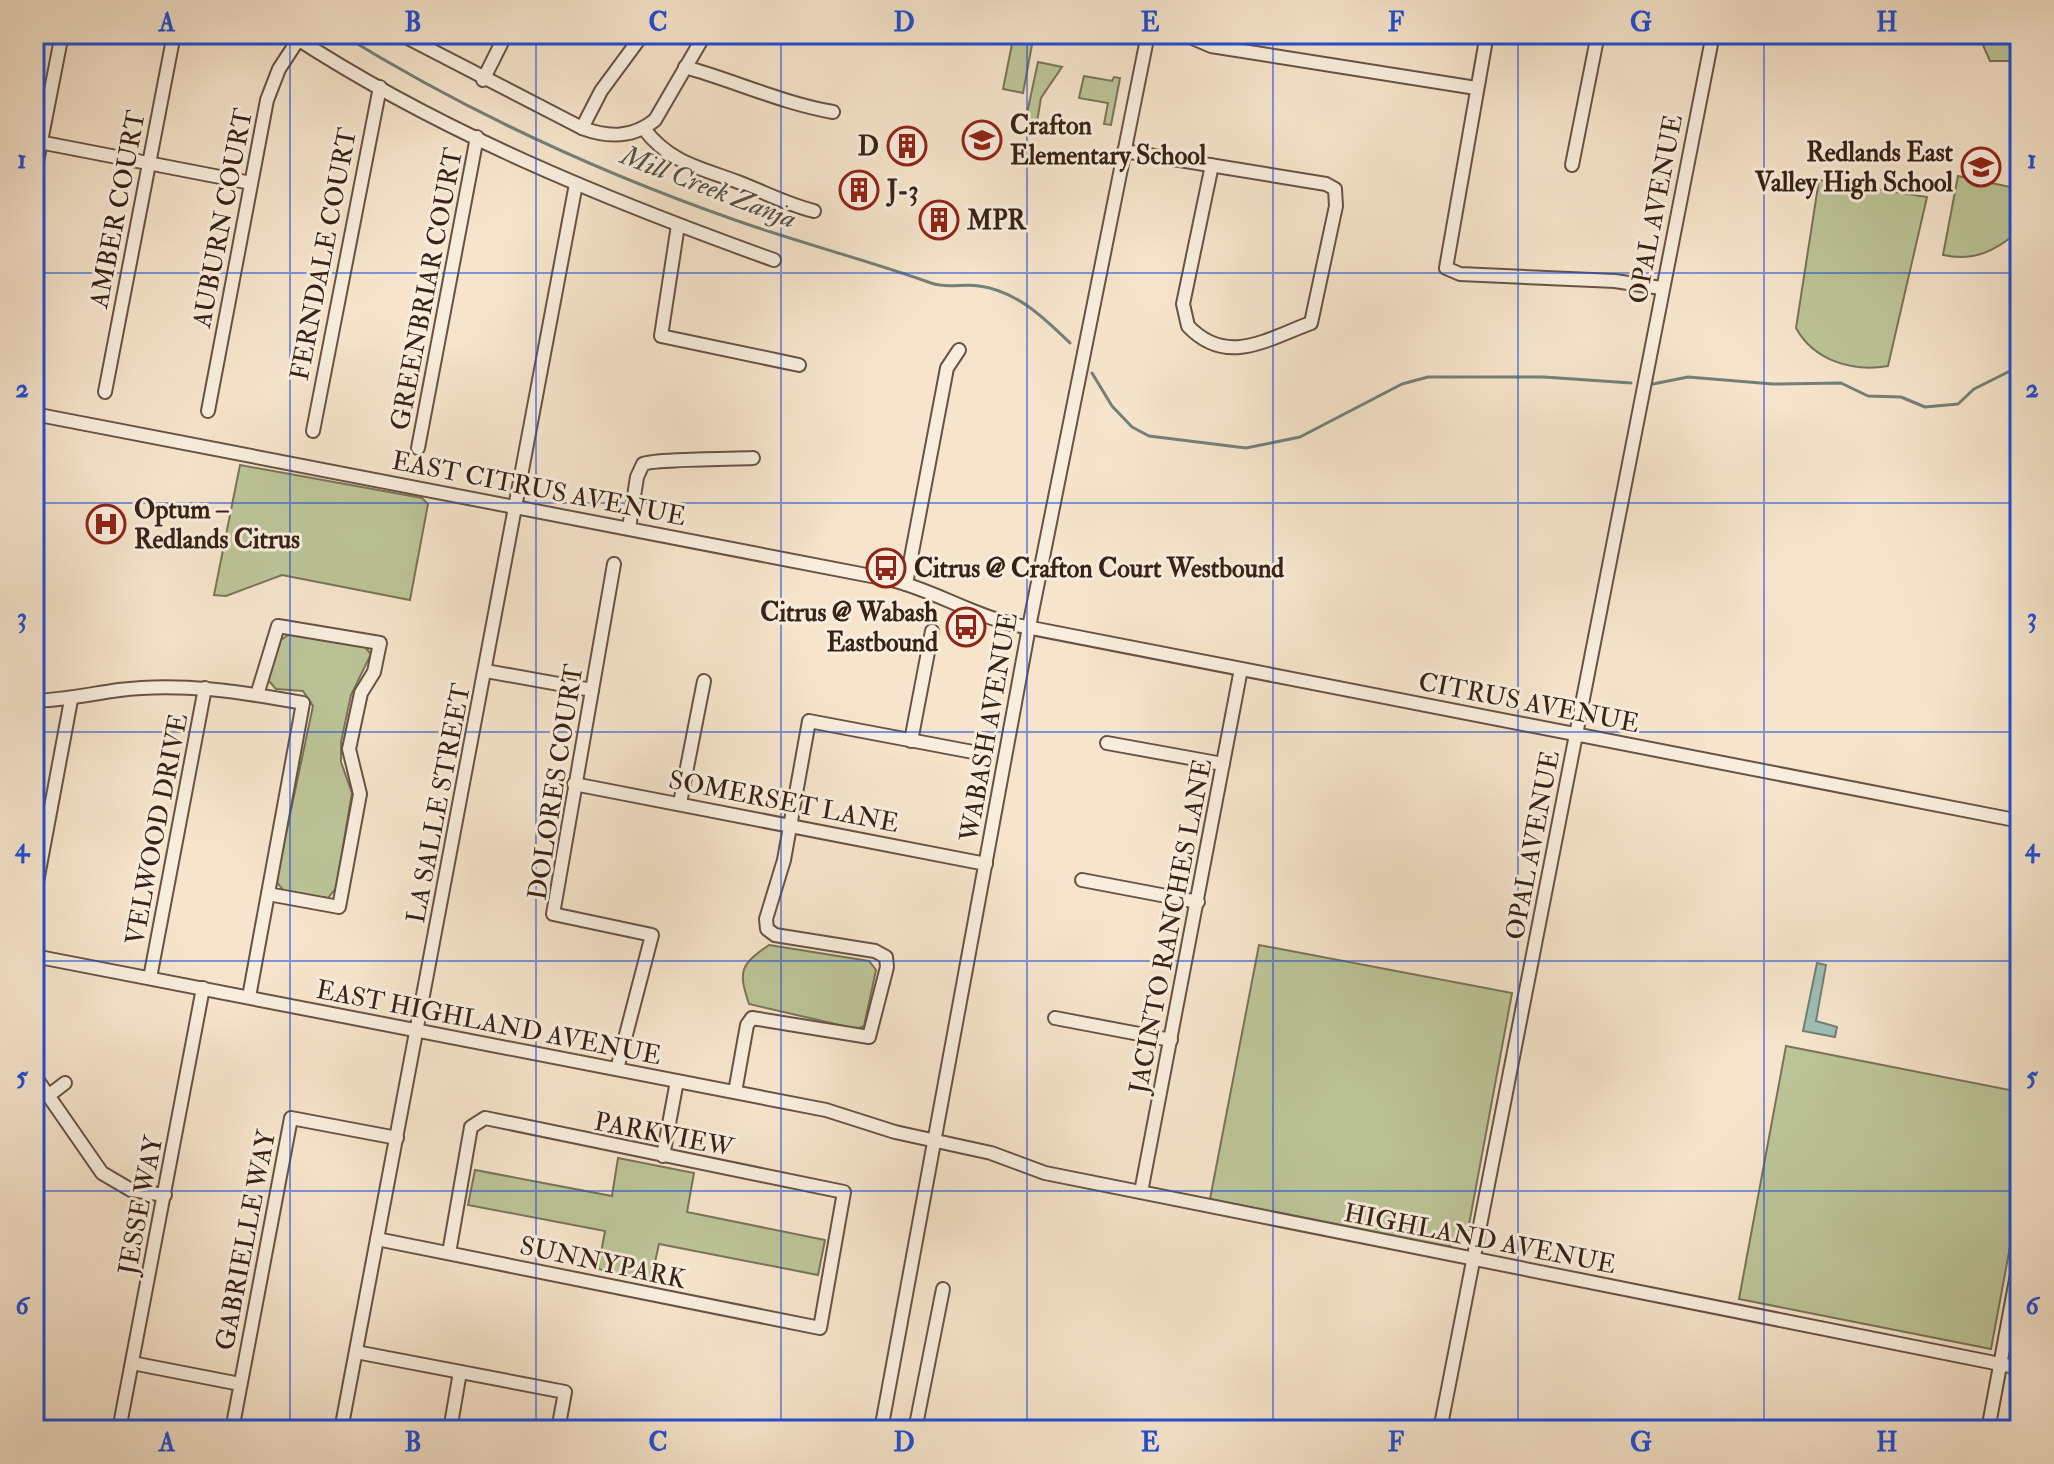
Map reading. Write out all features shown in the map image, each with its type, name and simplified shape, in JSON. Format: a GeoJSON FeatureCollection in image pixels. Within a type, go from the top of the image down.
{"type":"FeatureCollection","features":[{"type":"Feature","properties":{"kind":"street"},"geometry":{"type":"LineString","coordinates":[[34,177],[37,142],[62,34]]}},
{"type":"Feature","properties":{"kind":"street","name":"AMBER COURT"},"geometry":{"type":"LineString","coordinates":[[105,392],[174,34]]}},
{"type":"Feature","properties":{"kind":"street"},"geometry":{"type":"LineString","coordinates":[[400,34],[483,80],[582,128],[612,136],[644,129],[665,109],[705,34]]}},
{"type":"Feature","properties":{"kind":"street"},"geometry":{"type":"LineString","coordinates":[[483,80],[506,34]]}},
{"type":"Feature","properties":{"kind":"street"},"geometry":{"type":"LineString","coordinates":[[582,128],[607,82],[643,34]]}},
{"type":"Feature","properties":{"kind":"street","name":"WABASH AVENUE"},"geometry":{"type":"LineString","coordinates":[[881,1430],[1029,627],[1148,34]]}},
{"type":"Feature","properties":{"kind":"street"},"geometry":{"type":"LineString","coordinates":[[1487,34],[1446,268],[1460,274],[1615,281],[1661,288]]}},
{"type":"Feature","properties":{"kind":"street"},"geometry":{"type":"LineString","coordinates":[[1572,165],[1598,34]]}},
{"type":"Feature","properties":{"kind":"street","name":"OPAL AVENUE"},"geometry":{"type":"LineString","coordinates":[[1440,1430],[1713,34]]}},
{"type":"Feature","properties":{"kind":"street"},"geometry":{"type":"LineString","coordinates":[[294,37],[380,87],[576,184],[774,260]]}},
{"type":"Feature","properties":{"kind":"street","name":"AUBURN COURT"},"geometry":{"type":"LineString","coordinates":[[208,411],[273,81],[294,37]]}},
{"type":"Feature","properties":{"kind":"street"},"geometry":{"type":"LineString","coordinates":[[1190,37],[1211,46],[1476,88]]}},
{"type":"Feature","properties":{"kind":"street"},"geometry":{"type":"LineString","coordinates":[[685,67],[731,80],[782,101],[833,112]]}},
{"type":"Feature","properties":{"kind":"street","name":"FERNDALE COURT"},"geometry":{"type":"LineString","coordinates":[[313,431],[380,87]]}},
{"type":"Feature","properties":{"kind":"street"},"geometry":{"type":"LineString","coordinates":[[644,129],[656,145],[689,167],[733,181],[774,200],[814,211]]}},
{"type":"Feature","properties":{"kind":"street","name":"GREENBRIAR COURT"},"geometry":{"type":"LineString","coordinates":[[418,448],[477,137]]}},
{"type":"Feature","properties":{"kind":"street"},"geometry":{"type":"LineString","coordinates":[[37,142],[251,183]]}},
{"type":"Feature","properties":{"kind":"street"},"geometry":{"type":"LineString","coordinates":[[1124,151],[1212,165],[1326,184],[1335,189],[1336,206],[1311,323],[1246,349],[1222,348],[1188,326],[1183,304],[1212,165]]}},
{"type":"Feature","properties":{"kind":"street","name":"LA SALLE STREET"},"geometry":{"type":"LineString","coordinates":[[341,1430],[576,184]]}},
{"type":"Feature","properties":{"kind":"street"},"geometry":{"type":"LineString","coordinates":[[678,225],[661,336],[799,365]]}},
{"type":"Feature","properties":{"kind":"street"},"geometry":{"type":"LineString","coordinates":[[906,584],[947,368],[959,350]]}},
{"type":"Feature","properties":{"kind":"street","name":"EAST CITRUS AVENUE"},"geometry":{"type":"LineString","coordinates":[[34,414],[906,584],[988,618],[1029,627]]}},
{"type":"Feature","properties":{"kind":"street"},"geometry":{"type":"LineString","coordinates":[[629,528],[637,477],[643,464],[656,460],[678,462],[753,458]]}},
{"type":"Feature","properties":{"kind":"street","name":"DOLORES COURT"},"geometry":{"type":"LineString","coordinates":[[614,564],[553,914],[652,935],[617,1069]]}},
{"type":"Feature","properties":{"kind":"street"},"geometry":{"type":"LineString","coordinates":[[257,695],[278,626],[380,643],[374,672],[361,693],[349,749],[360,794],[339,907],[268,894]]}},
{"type":"Feature","properties":{"kind":"street","name":"CITRUS AVENUE"},"geometry":{"type":"LineString","coordinates":[[1029,627],[2020,821]]}},
{"type":"Feature","properties":{"kind":"street"},"geometry":{"type":"LineString","coordinates":[[911,741],[932,631]]}},
{"type":"Feature","properties":{"kind":"street","name":"JACINTO RANCHES LANE"},"geometry":{"type":"LineString","coordinates":[[1141,1192],[1241,669]]}},
{"type":"Feature","properties":{"kind":"street"},"geometry":{"type":"LineString","coordinates":[[486,671],[592,690]]}},
{"type":"Feature","properties":{"kind":"street"},"geometry":{"type":"LineString","coordinates":[[680,803],[704,681]]}},
{"type":"Feature","properties":{"kind":"street"},"geometry":{"type":"LineString","coordinates":[[34,701],[71,700],[120,690],[205,688],[303,703],[249,997]]}},
{"type":"Feature","properties":{"kind":"street","name":"VELWOOD DRIVE"},"geometry":{"type":"LineString","coordinates":[[150,978],[205,688]]}},
{"type":"Feature","properties":{"kind":"street"},"geometry":{"type":"LineString","coordinates":[[34,898],[71,700]]}},
{"type":"Feature","properties":{"kind":"street"},"geometry":{"type":"LineString","coordinates":[[735,1092],[747,1025],[752,1018],[869,1037],[887,967],[886,957],[875,951],[775,935],[767,929],[766,919],[791,824],[809,721],[973,752]]}},
{"type":"Feature","properties":{"kind":"street"},"geometry":{"type":"LineString","coordinates":[[1107,743],[1223,764]]}},
{"type":"Feature","properties":{"kind":"street","name":"SOMERSET LANE"},"geometry":{"type":"LineString","coordinates":[[574,784],[986,864]]}},
{"type":"Feature","properties":{"kind":"street"},"geometry":{"type":"LineString","coordinates":[[1082,880],[1198,902]]}},
{"type":"Feature","properties":{"kind":"street","name":"EAST HIGHLAND AVENUE"},"geometry":{"type":"LineString","coordinates":[[34,956],[735,1092],[840,1114],[895,1132],[934,1140]]}},
{"type":"Feature","properties":{"kind":"street","name":"JESSE WAY"},"geometry":{"type":"LineString","coordinates":[[119,1430],[203,988]]}},
{"type":"Feature","properties":{"kind":"street"},"geometry":{"type":"LineString","coordinates":[[1055,1018],[1171,1040]]}},
{"type":"Feature","properties":{"kind":"street"},"geometry":{"type":"LineString","coordinates":[[34,1075],[102,1173],[131,1190],[165,1195]]}},
{"type":"Feature","properties":{"kind":"street"},"geometry":{"type":"LineString","coordinates":[[663,1156],[677,1081]]}},
{"type":"Feature","properties":{"kind":"street"},"geometry":{"type":"LineString","coordinates":[[48,1096],[65,1083]]}},
{"type":"Feature","properties":{"kind":"street","name":"GABRIELLE WAY"},"geometry":{"type":"LineString","coordinates":[[232,1430],[291,1118],[397,1138]]}},
{"type":"Feature","properties":{"kind":"street","name":"PARKVIEW"},"geometry":{"type":"LineString","coordinates":[[449,1253],[471,1127],[485,1118],[844,1192],[820,1328]]}},
{"type":"Feature","properties":{"kind":"street","name":"HIGHLAND AVENUE"},"geometry":{"type":"LineString","coordinates":[[934,1140],[991,1153],[1045,1173],[2020,1368]]}},
{"type":"Feature","properties":{"kind":"street","name":"SUNNYPARK"},"geometry":{"type":"LineString","coordinates":[[377,1239],[820,1328]]}},
{"type":"Feature","properties":{"kind":"street"},"geometry":{"type":"LineString","coordinates":[[1988,1430],[2020,1258]]}},
{"type":"Feature","properties":{"kind":"street"},"geometry":{"type":"LineString","coordinates":[[915,1430],[943,1289]]}},
{"type":"Feature","properties":{"kind":"street"},"geometry":{"type":"LineString","coordinates":[[356,1352],[565,1392],[558,1430]]}},
{"type":"Feature","properties":{"kind":"street"},"geometry":{"type":"LineString","coordinates":[[132,1363],[240,1384]]}},
{"type":"Feature","properties":{"kind":"street"},"geometry":{"type":"LineString","coordinates":[[450,1430],[460,1372]]}},
{"type":"Feature","properties":{"kind":"green space"},"geometry":{"type":"Polygon","coordinates":[[[1014,34],[1034,34],[1023,93],[1003,89],[1014,34]]]}},
{"type":"Feature","properties":{"kind":"green space"},"geometry":{"type":"Polygon","coordinates":[[[1978,34],[2020,34],[2020,61],[1990,61],[1978,34]]]}},
{"type":"Feature","properties":{"kind":"green space"},"geometry":{"type":"Polygon","coordinates":[[[1038,62],[1062,67],[1041,98],[1037,122],[1026,118],[1038,62]]]}},
{"type":"Feature","properties":{"kind":"green space"},"geometry":{"type":"Polygon","coordinates":[[[1084,76],[1112,81],[1114,77],[1120,78],[1111,125],[1104,124],[1108,103],[1079,98],[1084,76]]]}},
{"type":"Feature","properties":{"kind":"green space"},"geometry":{"type":"Polygon","coordinates":[[[1958,176],[2020,189],[2019,231],[1984,253],[1965,257],[1943,255],[1958,176]]]}},
{"type":"Feature","properties":{"kind":"green space"},"geometry":{"type":"Polygon","coordinates":[[[1819,180],[1927,197],[1888,366],[1861,367],[1836,362],[1813,349],[1796,328],[1819,180]]]}},
{"type":"Feature","properties":{"kind":"green space"},"geometry":{"type":"Polygon","coordinates":[[[240,465],[422,498],[428,504],[410,600],[282,575],[226,596],[214,595],[240,465]]]}},
{"type":"Feature","properties":{"kind":"green space"},"geometry":{"type":"Polygon","coordinates":[[[290,634],[364,646],[371,654],[351,695],[341,742],[341,762],[352,793],[336,888],[328,898],[284,891],[276,881],[313,706],[303,691],[276,689],[267,679],[281,640],[290,634]]]}},
{"type":"Feature","properties":{"kind":"green space"},"geometry":{"type":"Polygon","coordinates":[[[769,945],[869,961],[876,970],[864,1026],[857,1029],[749,1004],[743,984],[744,970],[752,958],[769,945]]]}},
{"type":"Feature","properties":{"kind":"green space"},"geometry":{"type":"Polygon","coordinates":[[[1259,945],[1512,993],[1468,1230],[1448,1247],[1210,1199],[1259,945]]]}},
{"type":"Feature","properties":{"kind":"green space"},"geometry":{"type":"Polygon","coordinates":[[[1786,1046],[2020,1092],[2020,1193],[1991,1349],[1739,1299],[1786,1046]]]}},
{"type":"Feature","properties":{"kind":"green space"},"geometry":{"type":"Polygon","coordinates":[[[618,1158],[694,1173],[687,1212],[825,1240],[818,1275],[659,1244],[651,1280],[598,1269],[605,1231],[468,1205],[475,1170],[612,1196],[618,1158]]]}},
{"type":"Feature","properties":{"kind":"water"},"geometry":{"type":"Polygon","coordinates":[[[1817,963],[1826,965],[1816,1021],[1837,1027],[1835,1037],[1803,1031],[1817,963]]]}},
{"type":"Feature","properties":{"kind":"waterway","name":"Mill Creek Zanja"},"geometry":{"type":"LineString","coordinates":[[341,34],[484,114],[583,160],[735,220],[931,283],[993,289],[1018,300],[1040,315],[1070,343]]}},
{"type":"Feature","properties":{"kind":"waterway","name":"Mill Creek Zanja"},"geometry":{"type":"LineString","coordinates":[[1653,384],[1688,377],[1773,384],[1841,383],[1868,396],[1901,397],[1925,407],[1958,404],[1974,389],[2020,366]]}},
{"type":"Feature","properties":{"kind":"waterway","name":"Mill Creek Zanja"},"geometry":{"type":"LineString","coordinates":[[1092,373],[1112,406],[1132,427],[1149,436],[1246,448],[1300,437],[1402,384],[1428,377],[1544,377],[1631,383]]}},
{"type":"Feature","properties":{"kind":"place","name":"Crafton Elementary School"},"geometry":{"type":"Point","coordinates":[982,140]}},
{"type":"Feature","properties":{"kind":"place","name":"D"},"geometry":{"type":"Point","coordinates":[907,146]}},
{"type":"Feature","properties":{"kind":"place","name":"Redlands East Valley High School"},"geometry":{"type":"Point","coordinates":[1981,167]}},
{"type":"Feature","properties":{"kind":"place","name":"J-3"},"geometry":{"type":"Point","coordinates":[859,190]}},
{"type":"Feature","properties":{"kind":"place","name":"MPR"},"geometry":{"type":"Point","coordinates":[939,220]}},
{"type":"Feature","properties":{"kind":"place","name":"Optum – Redlands Citrus"},"geometry":{"type":"Point","coordinates":[106,524]}},
{"type":"Feature","properties":{"kind":"place","name":"Citrus @ Crafton Court Westbound"},"geometry":{"type":"Point","coordinates":[886,568]}},
{"type":"Feature","properties":{"kind":"place","name":"Citrus @ Wabash Eastbound"},"geometry":{"type":"Point","coordinates":[966,627]}}]}
